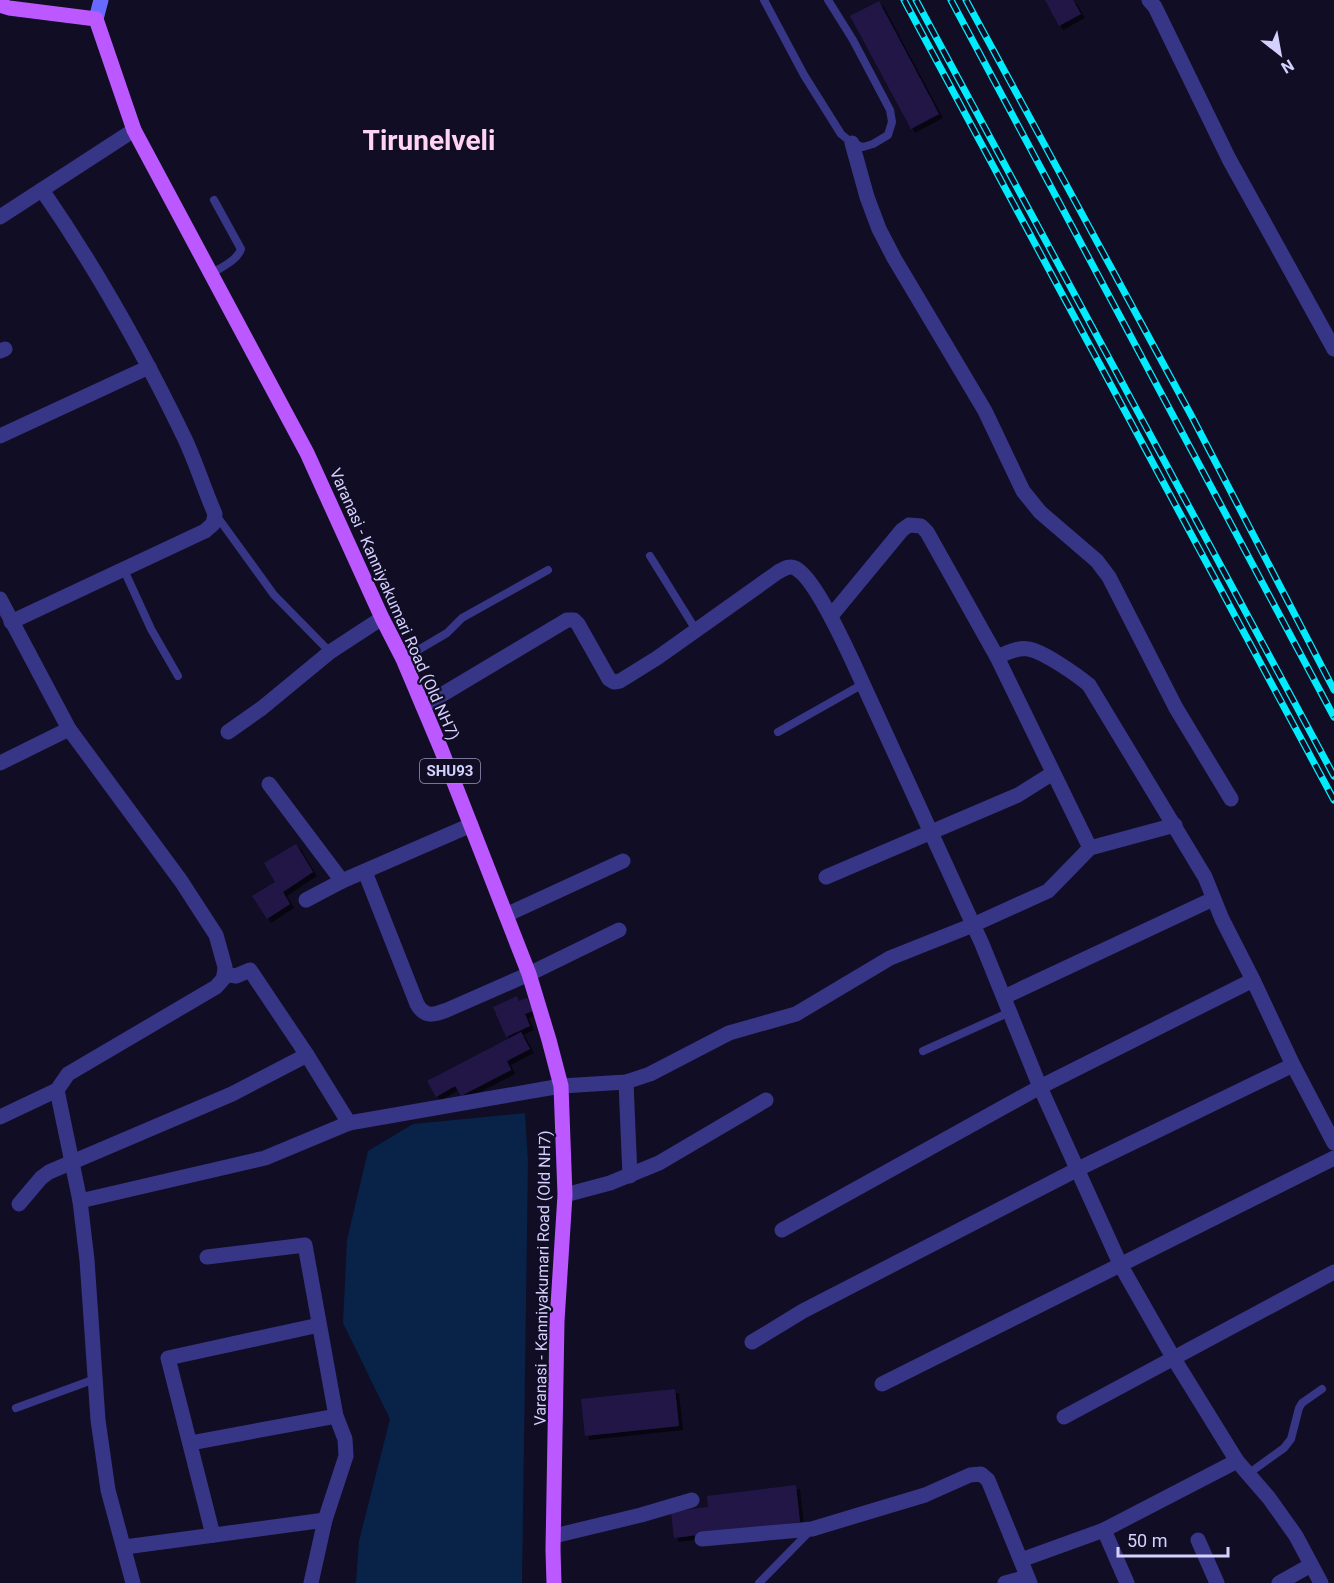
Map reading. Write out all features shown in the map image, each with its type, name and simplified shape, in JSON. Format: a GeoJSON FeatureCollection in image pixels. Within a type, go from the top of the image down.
{"type":"FeatureCollection","features":[{"type":"Feature","properties":{"kind":"main road"},"geometry":{"type":"LineString","coordinates":[[0,5],[96,19],[100,0]]}},
{"type":"Feature","properties":{"kind":"main road","name":"Varanasi - Kanniyakumari Road (Old NH7)"},"geometry":{"type":"LineString","coordinates":[[96,19],[134,130],[307,453],[403,659],[529,974],[549,1040],[561,1086],[565,1195],[557,1321],[555,1583]]}},
{"type":"Feature","properties":{"kind":"street"},"geometry":{"type":"LineString","coordinates":[[1149,0],[1155,7],[1229,159],[1334,349]]}},
{"type":"Feature","properties":{"kind":"street"},"geometry":{"type":"LineString","coordinates":[[0,217],[134,130]]}},
{"type":"Feature","properties":{"kind":"street"},"geometry":{"type":"LineString","coordinates":[[852,143],[867,197],[879,229],[986,411],[1023,491],[1040,512],[1097,561],[1109,577],[1176,708],[1231,799]]}},
{"type":"Feature","properties":{"kind":"street"},"geometry":{"type":"LineString","coordinates":[[11,622],[205,531],[213,524],[215,514],[185,440],[149,367],[90,264],[42,190]]}},
{"type":"Feature","properties":{"kind":"street"},"geometry":{"type":"LineString","coordinates":[[0,435],[149,367]]}},
{"type":"Feature","properties":{"kind":"street"},"geometry":{"type":"LineString","coordinates":[[831,616],[902,530],[909,525],[916,524],[927,532],[997,657],[1090,848]]}},
{"type":"Feature","properties":{"kind":"street"},"geometry":{"type":"LineString","coordinates":[[423,705],[567,620],[574,620],[578,624],[609,679],[614,682],[620,681],[657,658],[788,566],[796,568],[803,574],[831,616],[863,684],[973,925],[1040,1087],[1120,1266],[1237,1461],[1269,1498],[1296,1536],[1321,1583]]}},
{"type":"Feature","properties":{"kind":"street"},"geometry":{"type":"LineString","coordinates":[[0,600],[69,729],[181,881],[216,935],[222,955],[224,974],[224,978],[216,987],[68,1074],[57,1090],[0,1116]]}},
{"type":"Feature","properties":{"kind":"street"},"geometry":{"type":"LineString","coordinates":[[228,732],[262,708],[330,652],[382,618]]}},
{"type":"Feature","properties":{"kind":"street"},"geometry":{"type":"LineString","coordinates":[[997,657],[1014,650],[1028,648],[1078,675],[1089,685],[1205,877],[1213,899],[1293,1065],[1334,1143]]}},
{"type":"Feature","properties":{"kind":"street"},"geometry":{"type":"LineString","coordinates":[[0,763],[69,729]]}},
{"type":"Feature","properties":{"kind":"street"},"geometry":{"type":"LineString","coordinates":[[826,877],[1018,795],[1053,773]]}},
{"type":"Feature","properties":{"kind":"street"},"geometry":{"type":"LineString","coordinates":[[269,784],[342,881]]}},
{"type":"Feature","properties":{"kind":"street"},"geometry":{"type":"LineString","coordinates":[[306,900],[342,881],[471,825]]}},
{"type":"Feature","properties":{"kind":"street"},"geometry":{"type":"LineString","coordinates":[[80,1201],[265,1158],[349,1123],[561,1086],[626,1082],[650,1074],[729,1033],[796,1014],[890,958],[973,925],[1048,891],[1090,848],[1174,825]]}},
{"type":"Feature","properties":{"kind":"street"},"geometry":{"type":"LineString","coordinates":[[506,915],[624,861]]}},
{"type":"Feature","properties":{"kind":"street"},"geometry":{"type":"LineString","coordinates":[[365,872],[422,1012],[426,1015],[441,1012],[529,974],[618,930]]}},
{"type":"Feature","properties":{"kind":"street"},"geometry":{"type":"LineString","coordinates":[[1004,998],[1213,899]]}},
{"type":"Feature","properties":{"kind":"street"},"geometry":{"type":"LineString","coordinates":[[224,974],[236,976],[249,970],[307,1055],[349,1123]]}},
{"type":"Feature","properties":{"kind":"street"},"geometry":{"type":"LineString","coordinates":[[782,1230],[1040,1087],[1253,980]]}},
{"type":"Feature","properties":{"kind":"street"},"geometry":{"type":"LineString","coordinates":[[19,1204],[49,1172],[232,1094],[307,1055]]}},
{"type":"Feature","properties":{"kind":"street"},"geometry":{"type":"LineString","coordinates":[[752,1342],[803,1311],[1078,1169],[1293,1065]]}},
{"type":"Feature","properties":{"kind":"street"},"geometry":{"type":"LineString","coordinates":[[626,1082],[630,1176]]}},
{"type":"Feature","properties":{"kind":"street"},"geometry":{"type":"LineString","coordinates":[[57,1090],[80,1201],[87,1260],[98,1420],[108,1490],[125,1546],[133,1583]]}},
{"type":"Feature","properties":{"kind":"street"},"geometry":{"type":"LineString","coordinates":[[565,1195],[630,1176],[659,1163],[766,1100]]}},
{"type":"Feature","properties":{"kind":"street"},"geometry":{"type":"LineString","coordinates":[[882,1384],[1334,1158]]}},
{"type":"Feature","properties":{"kind":"street"},"geometry":{"type":"LineString","coordinates":[[207,1257],[305,1245],[336,1416],[345,1439],[346,1456],[325,1520],[311,1583]]}},
{"type":"Feature","properties":{"kind":"street"},"geometry":{"type":"LineString","coordinates":[[1064,1417],[1334,1272]]}},
{"type":"Feature","properties":{"kind":"street"},"geometry":{"type":"LineString","coordinates":[[213,1535],[168,1358],[320,1325]]}},
{"type":"Feature","properties":{"kind":"street"},"geometry":{"type":"LineString","coordinates":[[190,1443],[336,1416]]}},
{"type":"Feature","properties":{"kind":"street"},"geometry":{"type":"LineString","coordinates":[[1021,1560],[1104,1530],[1237,1461]]}},
{"type":"Feature","properties":{"kind":"street"},"geometry":{"type":"LineString","coordinates":[[702,1539],[812,1529],[925,1495],[970,1475],[981,1474],[988,1480],[1029,1580],[1005,1583]]}},
{"type":"Feature","properties":{"kind":"street"},"geometry":{"type":"LineString","coordinates":[[554,1536],[692,1500]]}},
{"type":"Feature","properties":{"kind":"street"},"geometry":{"type":"LineString","coordinates":[[125,1546],[325,1520]]}},
{"type":"Feature","properties":{"kind":"street"},"geometry":{"type":"LineString","coordinates":[[1104,1530],[1127,1583]]}},
{"type":"Feature","properties":{"kind":"street"},"geometry":{"type":"LineString","coordinates":[[1198,1540],[1217,1583]]}},
{"type":"Feature","properties":{"kind":"street"},"geometry":{"type":"LineString","coordinates":[[1279,1583],[1311,1565]]}},
{"type":"Feature","properties":{"kind":"lane"},"geometry":{"type":"LineString","coordinates":[[764,0],[804,75],[841,134],[852,143],[863,147],[888,135],[892,122],[890,110],[853,40],[828,0]]}},
{"type":"Feature","properties":{"kind":"lane"},"geometry":{"type":"LineString","coordinates":[[211,274],[233,260],[239,255],[241,249],[214,200]]}},
{"type":"Feature","properties":{"kind":"lane"},"geometry":{"type":"LineString","coordinates":[[215,514],[274,596],[330,652]]}},
{"type":"Feature","properties":{"kind":"lane"},"geometry":{"type":"LineString","coordinates":[[650,556],[696,630]]}},
{"type":"Feature","properties":{"kind":"lane"},"geometry":{"type":"LineString","coordinates":[[124,570],[151,629],[178,676]]}},
{"type":"Feature","properties":{"kind":"lane"},"geometry":{"type":"LineString","coordinates":[[403,659],[447,633],[462,618],[548,570]]}},
{"type":"Feature","properties":{"kind":"lane"},"geometry":{"type":"LineString","coordinates":[[778,732],[863,684]]}},
{"type":"Feature","properties":{"kind":"lane"},"geometry":{"type":"LineString","coordinates":[[923,1051],[1010,1012]]}},
{"type":"Feature","properties":{"kind":"lane"},"geometry":{"type":"LineString","coordinates":[[16,1408],[95,1379]]}},
{"type":"Feature","properties":{"kind":"lane"},"geometry":{"type":"LineString","coordinates":[[1248,1474],[1284,1448],[1290,1439],[1302,1403],[1322,1389]]}},
{"type":"Feature","properties":{"kind":"lane"},"geometry":{"type":"LineString","coordinates":[[759,1583],[812,1529]]}},
{"type":"Feature","properties":{"kind":"water"},"geometry":{"type":"Polygon","coordinates":[[[525,1113],[528,1162],[522,1583],[356,1583],[359,1541],[390,1419],[343,1323],[347,1240],[368,1151],[413,1124],[525,1113]]]}},
{"type":"Feature","properties":{"kind":"building"},"geometry":{"type":"Polygon","coordinates":[[[1045,0],[1073,0],[1081,14],[1059,26],[1045,0]]]}},
{"type":"Feature","properties":{"kind":"building"},"geometry":{"type":"Polygon","coordinates":[[[879,1],[939,114],[911,129],[850,16],[879,1]]]}},
{"type":"Feature","properties":{"kind":"building"},"geometry":{"type":"Polygon","coordinates":[[[296,844],[313,872],[283,892],[290,904],[267,919],[252,896],[275,882],[264,863],[296,844]]]}},
{"type":"Feature","properties":{"kind":"building"},"geometry":{"type":"Polygon","coordinates":[[[517,996],[519,1001],[527,998],[533,1011],[525,1014],[530,1026],[506,1037],[493,1007],[517,996]]]}},
{"type":"Feature","properties":{"kind":"building"},"geometry":{"type":"Polygon","coordinates":[[[521,1032],[530,1049],[507,1061],[511,1070],[461,1096],[455,1086],[436,1097],[427,1081],[521,1032]]]}},
{"type":"Feature","properties":{"kind":"building"},"geometry":{"type":"Polygon","coordinates":[[[675,1389],[679,1426],[585,1436],[581,1399],[675,1389]]]}},
{"type":"Feature","properties":{"kind":"building"},"geometry":{"type":"Polygon","coordinates":[[[796,1485],[800,1522],[674,1538],[671,1512],[708,1507],[707,1496],[796,1485]]]}},
{"type":"Feature","properties":{"kind":"railway"},"geometry":{"type":"LineString","coordinates":[[904,0],[1334,800]]}},
{"type":"Feature","properties":{"kind":"railway"},"geometry":{"type":"LineString","coordinates":[[916,0],[1334,776]]}},
{"type":"Feature","properties":{"kind":"railway"},"geometry":{"type":"LineString","coordinates":[[951,0],[1334,717]]}},
{"type":"Feature","properties":{"kind":"railway"},"geometry":{"type":"LineString","coordinates":[[966,0],[1191,415],[1334,690]]}},
{"type":"Feature","properties":{"kind":"district","name":"Tirunelveli"},"geometry":{"type":"Point","coordinates":[429,140]}}]}
